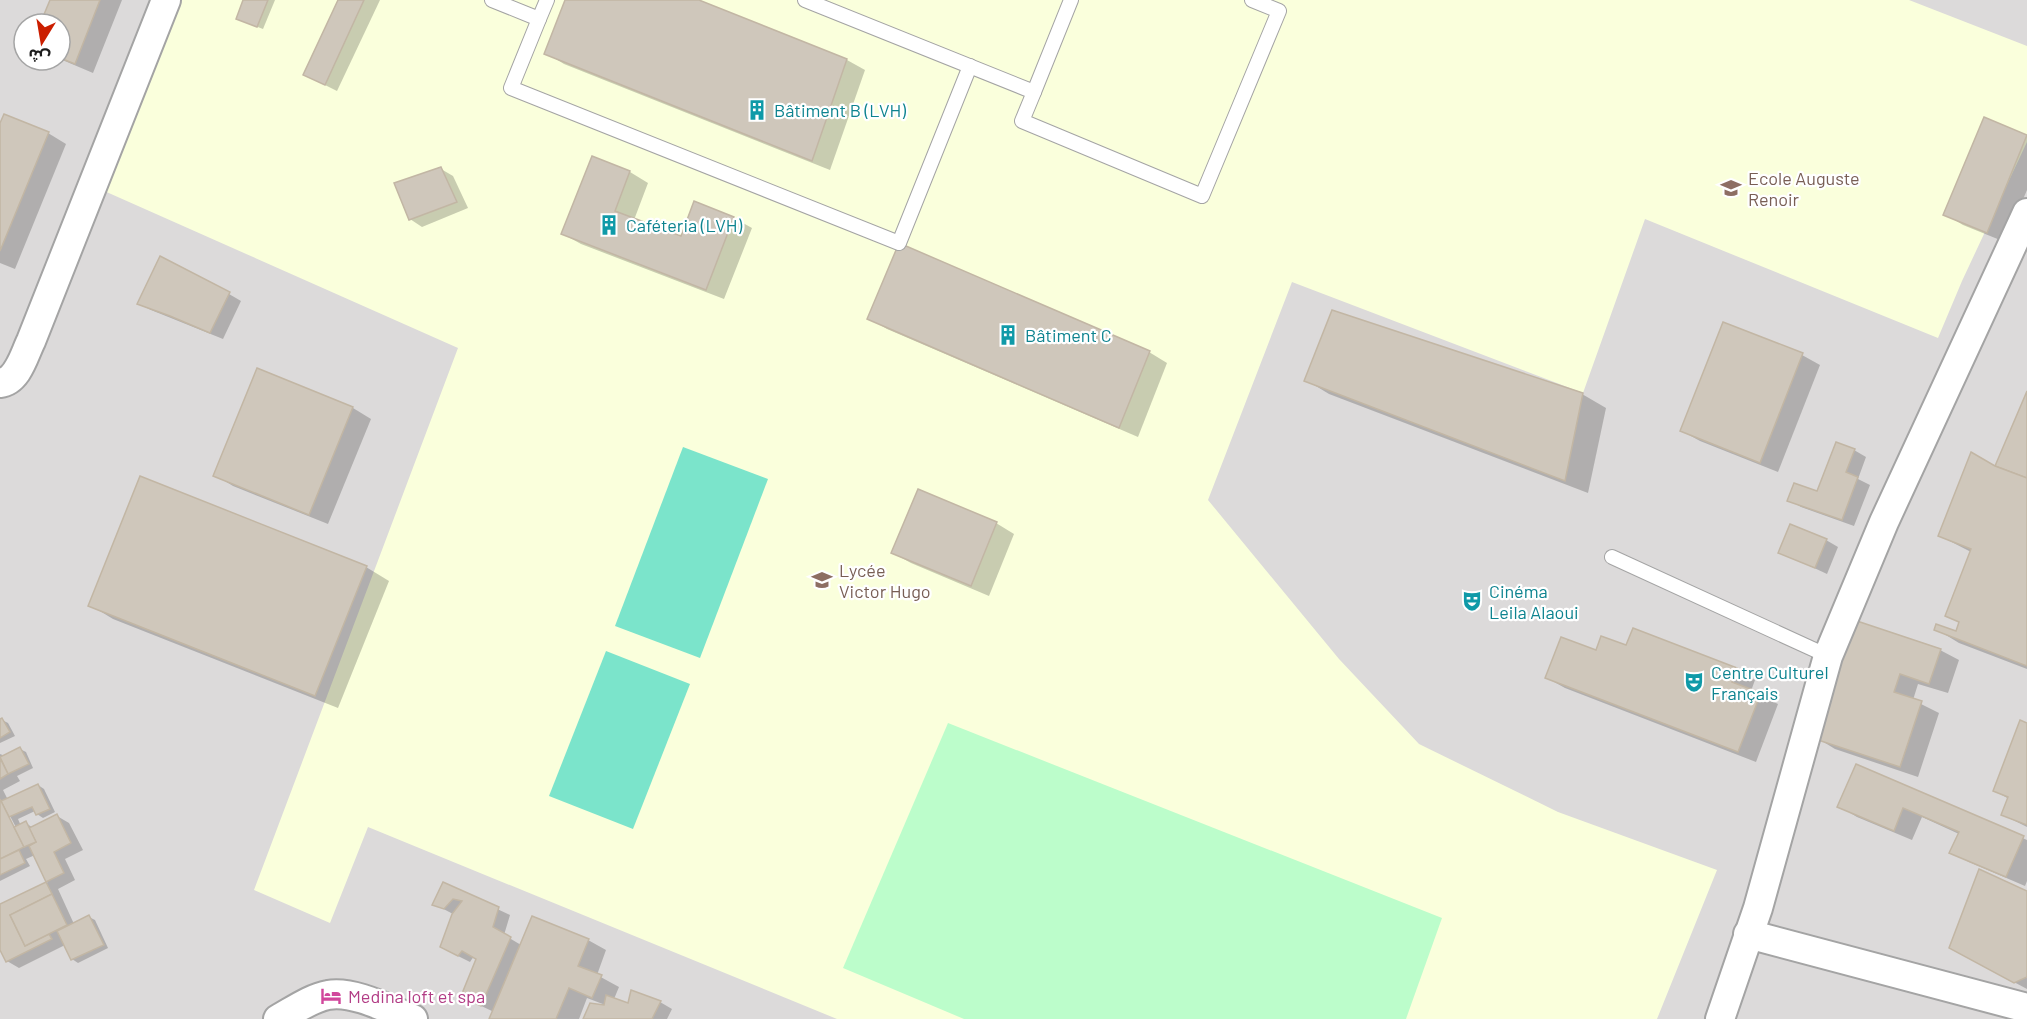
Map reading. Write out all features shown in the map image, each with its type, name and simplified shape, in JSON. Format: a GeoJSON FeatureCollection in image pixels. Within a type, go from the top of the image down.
{"type":"FeatureCollection","features":[{"type":"Feature","properties":{"kind":"street"},"geometry":{"type":"LineString","coordinates":[[0,383],[7,382],[16,373],[31,341],[166,0]]}},
{"type":"Feature","properties":{"kind":"street"},"geometry":{"type":"LineString","coordinates":[[1720,1019],[1758,908],[1828,656],[1884,522],[2027,213]]}},
{"type":"Feature","properties":{"kind":"street"},"geometry":{"type":"LineString","coordinates":[[1748,934],[2027,1008]]}},
{"type":"Feature","properties":{"kind":"street"},"geometry":{"type":"LineString","coordinates":[[278,1019],[314,1000],[329,995],[347,995],[413,1019]]}},
{"type":"Feature","properties":{"kind":"lane"},"geometry":{"type":"LineString","coordinates":[[492,0],[539,19]]}},
{"type":"Feature","properties":{"kind":"lane"},"geometry":{"type":"LineString","coordinates":[[547,0],[511,88],[899,243],[970,66]]}},
{"type":"Feature","properties":{"kind":"lane"},"geometry":{"type":"LineString","coordinates":[[805,0],[1034,92]]}},
{"type":"Feature","properties":{"kind":"lane"},"geometry":{"type":"LineString","coordinates":[[1071,0],[1022,121],[1202,196],[1279,11],[1252,0]]}},
{"type":"Feature","properties":{"kind":"lane"},"geometry":{"type":"LineString","coordinates":[[1612,556],[1828,656]]}},
{"type":"Feature","properties":{"kind":"shaded area"},"geometry":{"type":"Polygon","coordinates":[[[0,0],[2027,0],[2027,1019],[0,1019],[0,0]]]}},
{"type":"Feature","properties":{"kind":"shaded area","name":"Lycée Victor Hugo"},"geometry":{"type":"Polygon","coordinates":[[[173,0],[1909,0],[2027,46],[2027,142],[1938,338],[1645,219],[1583,393],[1292,282],[1208,500],[1339,659],[1419,744],[1558,812],[1717,870],[1657,1019],[837,1019],[368,827],[330,923],[254,890],[458,348],[93,186],[173,0]]]}},
{"type":"Feature","properties":{"kind":"green space"},"geometry":{"type":"Polygon","coordinates":[[[683,447],[768,479],[700,658],[615,626],[683,447]]]}},
{"type":"Feature","properties":{"kind":"green space"},"geometry":{"type":"Polygon","coordinates":[[[606,651],[690,684],[633,829],[549,796],[606,651]]]}},
{"type":"Feature","properties":{"kind":"green space"},"geometry":{"type":"Polygon","coordinates":[[[948,723],[1442,918],[1406,1019],[964,1019],[843,968],[948,723]]]}},
{"type":"Feature","properties":{"kind":"building"},"geometry":{"type":"Polygon","coordinates":[[[50,0],[100,0],[75,64],[72,63],[72,12],[45,12],[50,0]]]}},
{"type":"Feature","properties":{"kind":"building"},"geometry":{"type":"Polygon","coordinates":[[[243,0],[268,0],[257,27],[236,19],[243,0]]]}},
{"type":"Feature","properties":{"kind":"building"},"geometry":{"type":"Polygon","coordinates":[[[338,0],[364,0],[325,85],[303,75],[338,0]]]}},
{"type":"Feature","properties":{"kind":"building","name":"Bâtiment B (LVH)"},"geometry":{"type":"Polygon","coordinates":[[[565,0],[699,0],[847,59],[812,161],[544,54],[565,0]]]}},
{"type":"Feature","properties":{"kind":"building"},"geometry":{"type":"Polygon","coordinates":[[[4,114],[49,132],[0,251],[0,123],[4,114]]]}},
{"type":"Feature","properties":{"kind":"building"},"geometry":{"type":"Polygon","coordinates":[[[1984,117],[2027,135],[1987,233],[1943,215],[1984,117]]]}},
{"type":"Feature","properties":{"kind":"building","name":"Caféteria (LVH)"},"geometry":{"type":"Polygon","coordinates":[[[592,156],[630,171],[615,211],[681,236],[694,201],[734,217],[706,290],[561,234],[592,156]]]}},
{"type":"Feature","properties":{"kind":"building"},"geometry":{"type":"Polygon","coordinates":[[[441,167],[457,202],[409,220],[394,183],[441,167]]]}},
{"type":"Feature","properties":{"kind":"building","name":"Bâtiment C"},"geometry":{"type":"Polygon","coordinates":[[[899,243],[1150,351],[1119,428],[867,319],[899,243]]]}},
{"type":"Feature","properties":{"kind":"building"},"geometry":{"type":"Polygon","coordinates":[[[160,256],[230,292],[210,333],[137,304],[160,256]]]}},
{"type":"Feature","properties":{"kind":"building"},"geometry":{"type":"Polygon","coordinates":[[[1332,310],[1583,393],[1565,481],[1304,381],[1332,310]]]}},
{"type":"Feature","properties":{"kind":"building"},"geometry":{"type":"Polygon","coordinates":[[[1723,322],[1803,353],[1760,463],[1680,431],[1723,322]]]}},
{"type":"Feature","properties":{"kind":"building"},"geometry":{"type":"Polygon","coordinates":[[[257,368],[353,407],[309,515],[213,476],[257,368]]]}},
{"type":"Feature","properties":{"kind":"building"},"geometry":{"type":"Polygon","coordinates":[[[2027,391],[2027,478],[1995,466],[2027,391]]]}},
{"type":"Feature","properties":{"kind":"building"},"geometry":{"type":"Polygon","coordinates":[[[1836,442],[1855,449],[1846,472],[1858,477],[1842,520],[1787,501],[1794,483],[1817,491],[1836,442]]]}},
{"type":"Feature","properties":{"kind":"building"},"geometry":{"type":"Polygon","coordinates":[[[1971,452],[1995,466],[2027,478],[2027,666],[1934,630],[1936,624],[1956,631],[1959,622],[1945,616],[1971,549],[1938,536],[1971,452]]]}},
{"type":"Feature","properties":{"kind":"building"},"geometry":{"type":"Polygon","coordinates":[[[140,476],[367,566],[315,696],[88,606],[140,476]]]}},
{"type":"Feature","properties":{"kind":"building"},"geometry":{"type":"Polygon","coordinates":[[[918,489],[997,522],[971,586],[891,553],[918,489]]]}},
{"type":"Feature","properties":{"kind":"building"},"geometry":{"type":"Polygon","coordinates":[[[1790,524],[1827,539],[1815,568],[1778,553],[1790,524]]]}},
{"type":"Feature","properties":{"kind":"building"},"geometry":{"type":"Polygon","coordinates":[[[1854,620],[1941,649],[1929,684],[1900,674],[1894,692],[1922,701],[1900,767],[1815,739],[1854,620]]]}},
{"type":"Feature","properties":{"kind":"building"},"geometry":{"type":"Polygon","coordinates":[[[1633,628],[1737,668],[1732,682],[1761,693],[1738,752],[1545,678],[1561,637],[1596,650],[1601,636],[1626,645],[1633,628]]]}},
{"type":"Feature","properties":{"kind":"building"},"geometry":{"type":"Polygon","coordinates":[[[2,718],[10,732],[0,738],[0,719],[2,718]]]}},
{"type":"Feature","properties":{"kind":"building"},"geometry":{"type":"Polygon","coordinates":[[[2020,720],[2027,723],[2027,825],[2001,815],[2008,797],[1993,791],[2020,720]]]}},
{"type":"Feature","properties":{"kind":"building"},"geometry":{"type":"Polygon","coordinates":[[[20,747],[29,764],[8,774],[0,757],[20,747]]]}},
{"type":"Feature","properties":{"kind":"building"},"geometry":{"type":"Polygon","coordinates":[[[0,758],[8,774],[0,779],[0,758]]]}},
{"type":"Feature","properties":{"kind":"building"},"geometry":{"type":"Polygon","coordinates":[[[1856,764],[2024,836],[2006,877],[1949,853],[1959,832],[1903,808],[1894,831],[1837,807],[1856,764]]]}},
{"type":"Feature","properties":{"kind":"building"},"geometry":{"type":"Polygon","coordinates":[[[38,784],[50,809],[36,815],[32,807],[9,817],[1,801],[38,784]]]}},
{"type":"Feature","properties":{"kind":"building"},"geometry":{"type":"Polygon","coordinates":[[[0,799],[24,847],[0,859],[0,799]]]}},
{"type":"Feature","properties":{"kind":"building"},"geometry":{"type":"Polygon","coordinates":[[[57,814],[71,843],[54,852],[64,873],[46,882],[29,846],[36,842],[29,828],[57,814]]]}},
{"type":"Feature","properties":{"kind":"building"},"geometry":{"type":"Polygon","coordinates":[[[26,821],[36,842],[24,847],[14,827],[26,821]]]}},
{"type":"Feature","properties":{"kind":"building"},"geometry":{"type":"Polygon","coordinates":[[[19,850],[25,863],[0,875],[0,859],[19,850]]]}},
{"type":"Feature","properties":{"kind":"building"},"geometry":{"type":"Polygon","coordinates":[[[1979,869],[2027,891],[2027,977],[2014,983],[1949,948],[1979,869]]]}},
{"type":"Feature","properties":{"kind":"building"},"geometry":{"type":"Polygon","coordinates":[[[46,882],[52,894],[10,915],[25,946],[49,934],[52,939],[6,962],[0,950],[0,904],[46,882]]]}},
{"type":"Feature","properties":{"kind":"building"},"geometry":{"type":"Polygon","coordinates":[[[443,882],[499,907],[493,927],[511,937],[481,1006],[461,996],[476,959],[462,951],[458,956],[440,947],[452,914],[462,901],[453,899],[444,909],[432,905],[443,882]]]}},
{"type":"Feature","properties":{"kind":"building"},"geometry":{"type":"Polygon","coordinates":[[[52,894],[67,925],[25,946],[10,915],[52,894]]]}},
{"type":"Feature","properties":{"kind":"building"},"geometry":{"type":"Polygon","coordinates":[[[89,915],[104,945],[71,960],[57,931],[89,915]]]}},
{"type":"Feature","properties":{"kind":"building"},"geometry":{"type":"Polygon","coordinates":[[[532,916],[589,939],[578,966],[602,975],[592,998],[569,988],[556,1019],[489,1019],[532,916]]]}},
{"type":"Feature","properties":{"kind":"building"},"geometry":{"type":"Polygon","coordinates":[[[631,990],[661,1001],[652,1019],[583,1019],[590,1003],[604,1005],[606,995],[628,1003],[631,990]]]}},
{"type":"Feature","properties":{"kind":"place","name":"Bâtiment B (LVH)"},"geometry":{"type":"Point","coordinates":[757,110]}},
{"type":"Feature","properties":{"kind":"place","name":"Ecole Auguste Renoir"},"geometry":{"type":"Point","coordinates":[1731,188]}},
{"type":"Feature","properties":{"kind":"place","name":"Caféteria (LVH)"},"geometry":{"type":"Point","coordinates":[609,225]}},
{"type":"Feature","properties":{"kind":"place","name":"Bâtiment C"},"geometry":{"type":"Point","coordinates":[1008,335]}},
{"type":"Feature","properties":{"kind":"place","name":"Lycée Victor Hugo"},"geometry":{"type":"Point","coordinates":[822,580]}},
{"type":"Feature","properties":{"kind":"place","name":"Cinéma Leila Alaoui"},"geometry":{"type":"Point","coordinates":[1472,601]}},
{"type":"Feature","properties":{"kind":"place","name":"Centre Culturel Français"},"geometry":{"type":"Point","coordinates":[1694,682]}},
{"type":"Feature","properties":{"kind":"place","name":"Medina loft et spa"},"geometry":{"type":"Point","coordinates":[331,996]}}]}
